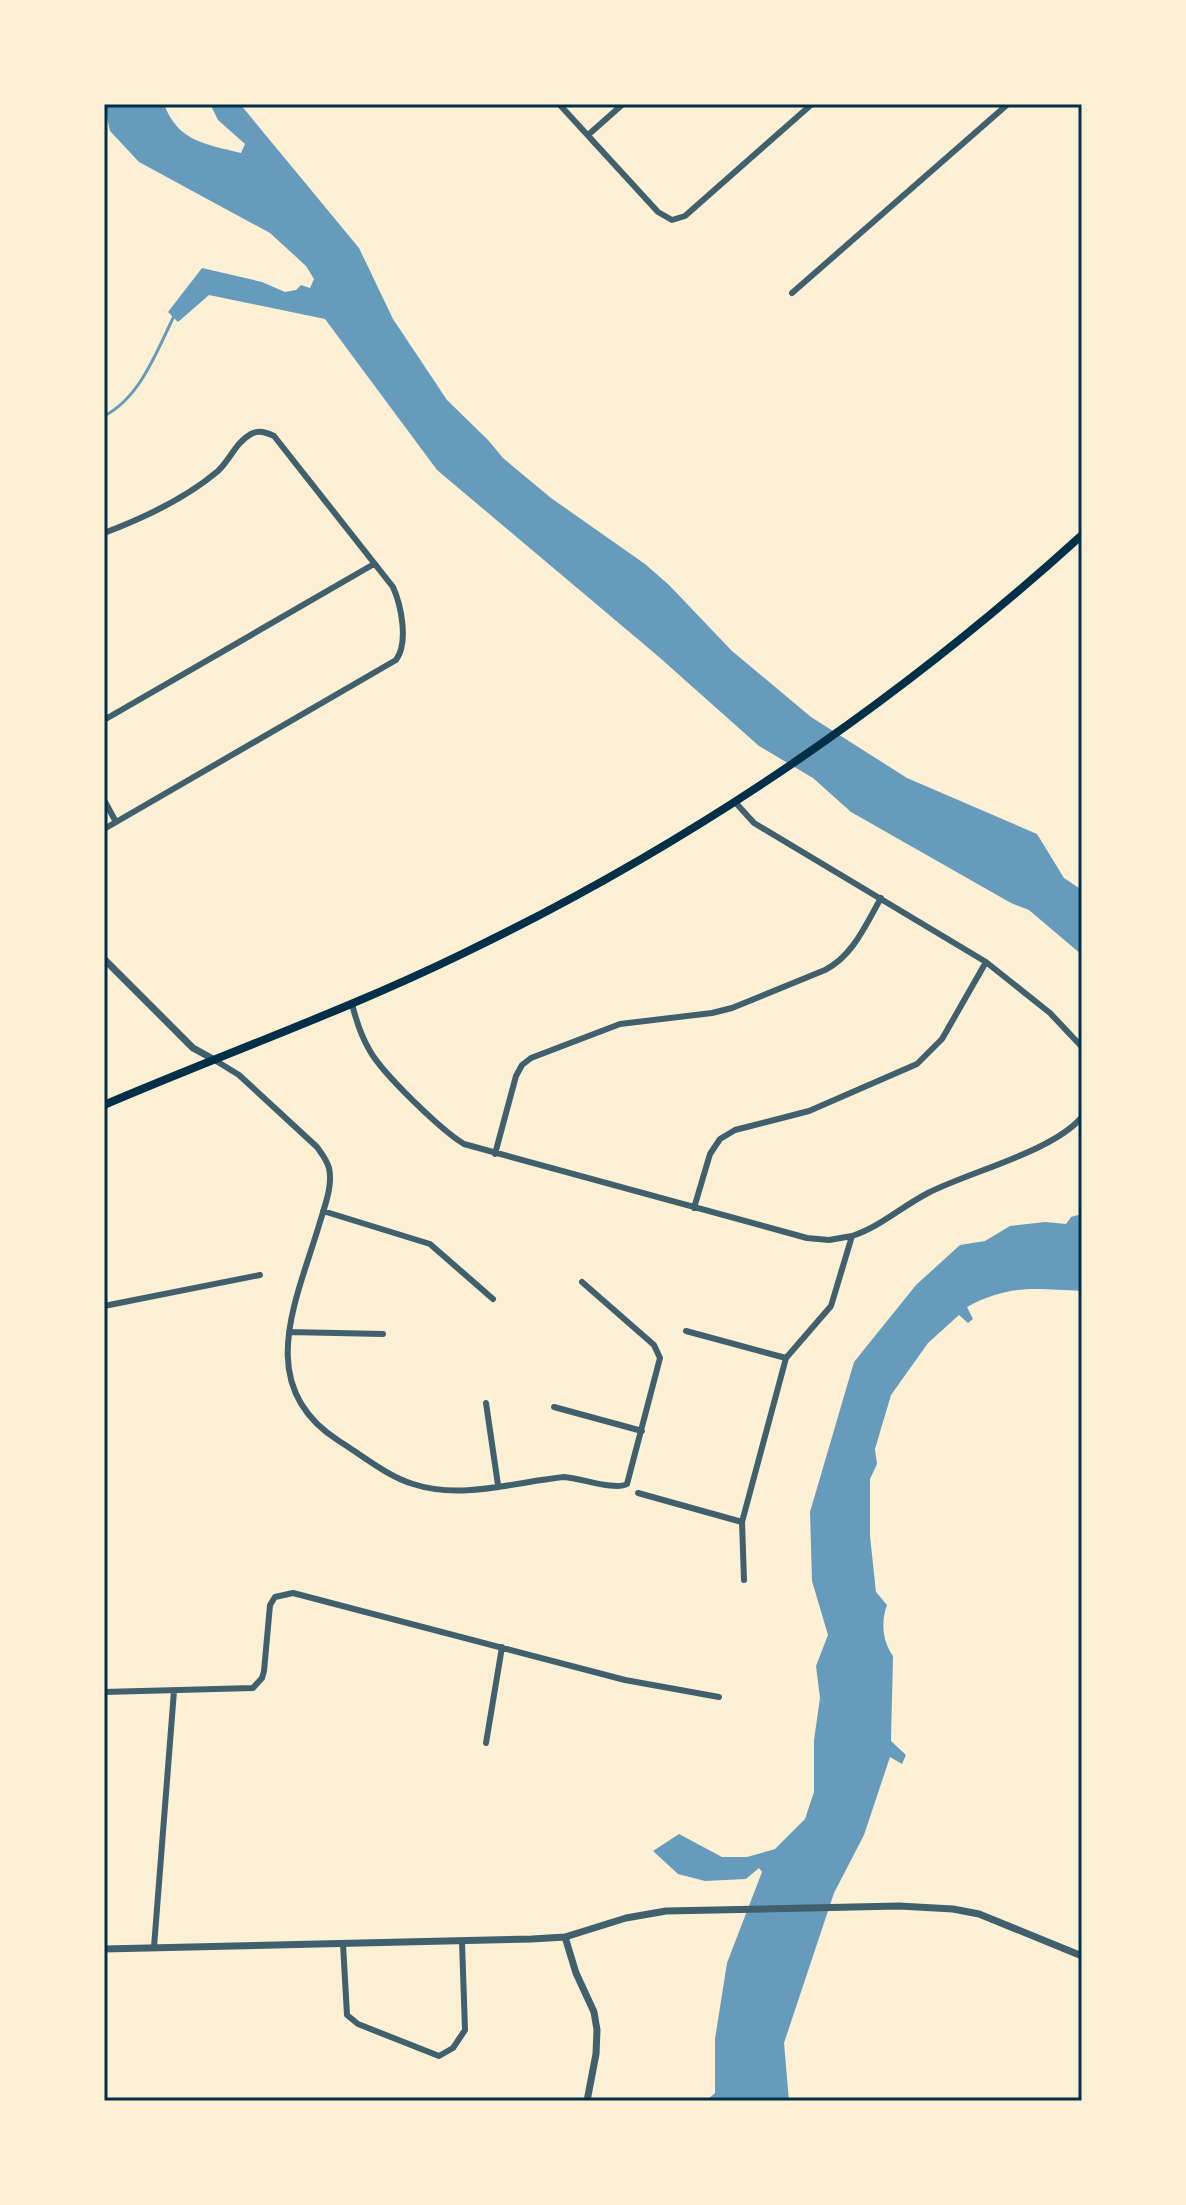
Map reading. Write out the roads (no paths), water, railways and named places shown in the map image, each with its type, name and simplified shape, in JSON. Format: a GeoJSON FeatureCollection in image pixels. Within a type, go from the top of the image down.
{"type":"FeatureCollection","features":[{"type":"Feature","properties":{"kind":"main road"},"geometry":{"type":"LineString","coordinates":[[104,1105],[352,1004],[462,954],[638,860],[735,802],[943,654],[1082,535]]}},
{"type":"Feature","properties":{"kind":"street"},"geometry":{"type":"LineString","coordinates":[[559,104],[658,212],[672,220],[685,216],[812,104]]}},
{"type":"Feature","properties":{"kind":"street"},"geometry":{"type":"LineString","coordinates":[[588,135],[623,104]]}},
{"type":"Feature","properties":{"kind":"street"},"geometry":{"type":"LineString","coordinates":[[792,293],[1008,104]]}},
{"type":"Feature","properties":{"kind":"street"},"geometry":{"type":"LineString","coordinates":[[104,533],[136,521],[193,489],[220,469],[243,438],[255,432],[265,432],[274,436],[393,587],[398,599],[400,654],[396,660],[104,829]]}},
{"type":"Feature","properties":{"kind":"street"},"geometry":{"type":"LineString","coordinates":[[104,720],[374,564]]}},
{"type":"Feature","properties":{"kind":"street"},"geometry":{"type":"LineString","coordinates":[[104,800],[116,822]]}},
{"type":"Feature","properties":{"kind":"street"},"geometry":{"type":"LineString","coordinates":[[735,802],[754,823],[986,962],[1050,1013],[1082,1047]]}},
{"type":"Feature","properties":{"kind":"street"},"geometry":{"type":"LineString","coordinates":[[495,1154],[516,1076],[526,1062],[620,1024],[732,1008],[834,966],[850,950],[881,898]]}},
{"type":"Feature","properties":{"kind":"street"},"geometry":{"type":"LineString","coordinates":[[104,959],[193,1048],[239,1075],[317,1147],[329,1169],[330,1182],[323,1211],[289,1332],[287,1360],[289,1381],[307,1413],[326,1433],[413,1485],[449,1491],[564,1477],[583,1478],[617,1488],[624,1486],[629,1481],[660,1364],[659,1352],[582,1282]]}},
{"type":"Feature","properties":{"kind":"street"},"geometry":{"type":"LineString","coordinates":[[694,1208],[710,1154],[720,1139],[735,1130],[793,1117],[917,1064],[942,1039],[986,962]]}},
{"type":"Feature","properties":{"kind":"street"},"geometry":{"type":"LineString","coordinates":[[352,1004],[370,1051],[451,1136],[464,1144],[807,1238],[829,1240],[868,1231],[929,1192],[1063,1135],[1082,1117]]}},
{"type":"Feature","properties":{"kind":"street"},"geometry":{"type":"LineString","coordinates":[[323,1211],[430,1244],[493,1299]]}},
{"type":"Feature","properties":{"kind":"street"},"geometry":{"type":"LineString","coordinates":[[744,1580],[742,1522],[786,1358],[831,1306],[852,1236]]}},
{"type":"Feature","properties":{"kind":"street"},"geometry":{"type":"LineString","coordinates":[[104,1306],[260,1275]]}},
{"type":"Feature","properties":{"kind":"street"},"geometry":{"type":"LineString","coordinates":[[686,1331],[786,1358]]}},
{"type":"Feature","properties":{"kind":"street"},"geometry":{"type":"LineString","coordinates":[[289,1332],[383,1334]]}},
{"type":"Feature","properties":{"kind":"street"},"geometry":{"type":"LineString","coordinates":[[486,1403],[498,1485]]}},
{"type":"Feature","properties":{"kind":"street"},"geometry":{"type":"LineString","coordinates":[[554,1407],[642,1431]]}},
{"type":"Feature","properties":{"kind":"street"},"geometry":{"type":"LineString","coordinates":[[638,1493],[742,1522]]}},
{"type":"Feature","properties":{"kind":"street"},"geometry":{"type":"LineString","coordinates":[[104,1692],[246,1689],[258,1684],[264,1671],[270,1605],[275,1597],[293,1593],[625,1680],[719,1697]]}},
{"type":"Feature","properties":{"kind":"street"},"geometry":{"type":"LineString","coordinates":[[486,1743],[502,1647]]}},
{"type":"Feature","properties":{"kind":"street"},"geometry":{"type":"LineString","coordinates":[[154,1947],[174,1691]]}},
{"type":"Feature","properties":{"kind":"street"},"geometry":{"type":"LineString","coordinates":[[104,1949],[565,1937],[635,1916],[689,1911],[899,1906],[979,1914],[1082,1956]]}},
{"type":"Feature","properties":{"kind":"street"},"geometry":{"type":"LineString","coordinates":[[565,1937],[576,1973],[594,2012],[597,2030],[587,2101]]}},
{"type":"Feature","properties":{"kind":"street"},"geometry":{"type":"LineString","coordinates":[[343,1944],[347,2015],[358,2024],[439,2056],[453,2048],[465,2030],[462,1942]]}},
{"type":"Feature","properties":{"kind":"water"},"geometry":{"type":"Polygon","coordinates":[[[104,104],[164,104],[170,117],[185,134],[205,144],[241,153],[245,144],[218,120],[210,104],[240,104],[359,248],[393,319],[447,400],[503,458],[551,498],[645,564],[732,651],[811,717],[907,778],[1037,834],[1064,878],[1082,890],[1082,955],[1029,910],[1011,903],[851,812],[813,778],[759,746],[659,657],[437,470],[325,319],[209,295],[178,322],[168,312],[202,268],[262,282],[285,292],[296,290],[301,285],[310,288],[314,279],[306,266],[270,233],[139,162],[110,131],[104,104]]]}},
{"type":"Feature","properties":{"kind":"water"},"geometry":{"type":"Polygon","coordinates":[[[1082,1214],[1082,1291],[1010,1291],[967,1307],[973,1319],[968,1323],[959,1315],[928,1343],[891,1395],[875,1449],[877,1464],[870,1479],[870,1536],[876,1592],[887,1605],[883,1624],[893,1656],[891,1741],[906,1755],[902,1764],[890,1757],[864,1835],[834,1893],[784,2043],[789,2101],[706,2101],[715,2093],[715,2039],[727,1963],[762,1872],[759,1868],[746,1879],[705,1881],[678,1874],[653,1851],[679,1834],[722,1857],[747,1857],[775,1849],[805,1819],[814,1792],[814,1740],[820,1698],[816,1666],[828,1635],[812,1581],[810,1512],[854,1362],[916,1285],[960,1245],[985,1241],[1010,1226],[1045,1222],[1066,1224],[1071,1217],[1082,1214]]]}},
{"type":"Feature","properties":{"kind":"waterway"},"geometry":{"type":"LineString","coordinates":[[104,416],[117,408],[137,386],[174,316]]}}]}
